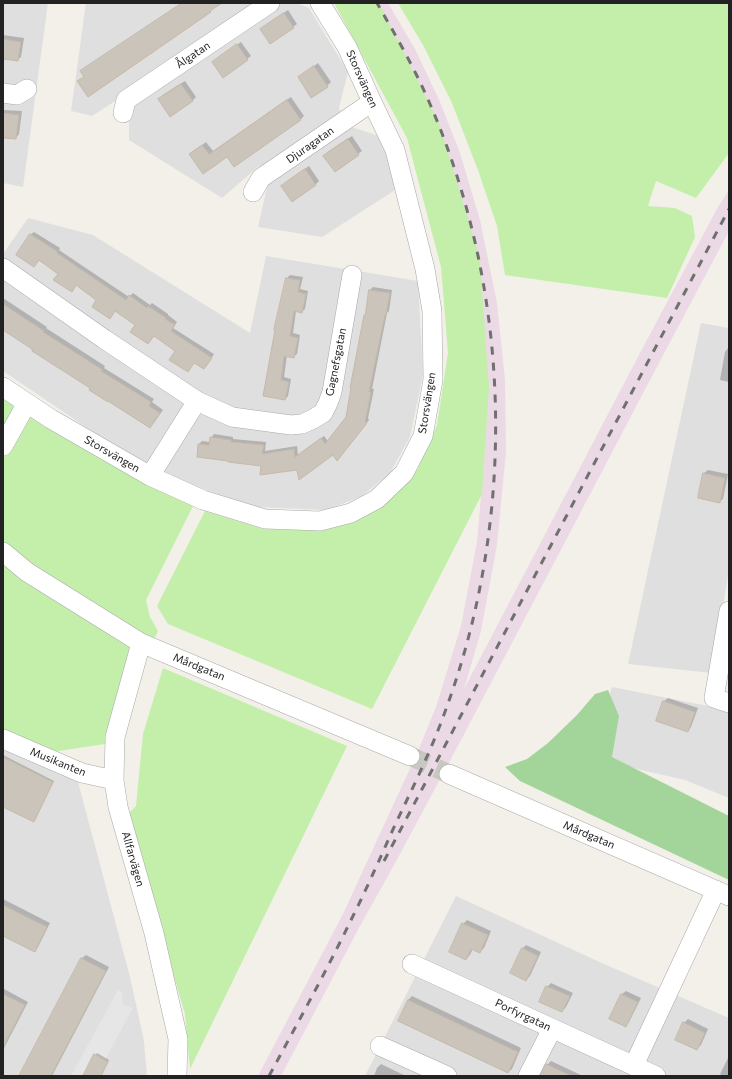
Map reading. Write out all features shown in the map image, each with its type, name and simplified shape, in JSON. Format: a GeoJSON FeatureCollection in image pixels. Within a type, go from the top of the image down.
{"type":"FeatureCollection","features":[{"type":"Feature","properties":{"kind":"street","name":"Ålgatan"},"geometry":{"type":"LineString","coordinates":[[123,112],[126,100],[270,3]]}},
{"type":"Feature","properties":{"kind":"street","name":"Storsvängen"},"geometry":{"type":"LineString","coordinates":[[3,386],[51,419],[150,476],[203,500],[265,519],[320,521],[351,513],[377,499],[404,473],[423,436],[433,380],[432,311],[425,269],[395,150],[347,47],[320,3]]}},
{"type":"Feature","properties":{"kind":"street"},"geometry":{"type":"LineString","coordinates":[[3,93],[17,95],[27,89]]}},
{"type":"Feature","properties":{"kind":"street","name":"Djuragatan"},"geometry":{"type":"LineString","coordinates":[[253,192],[261,178],[372,102]]}},
{"type":"Feature","properties":{"kind":"street","name":"Gagnefsgatan"},"geometry":{"type":"LineString","coordinates":[[3,268],[104,339],[197,401],[232,417],[291,425],[302,424],[313,419],[323,413],[328,403],[332,392],[352,275]]}},
{"type":"Feature","properties":{"kind":"street"},"geometry":{"type":"LineString","coordinates":[[150,476],[197,401]]}},
{"type":"Feature","properties":{"kind":"street"},"geometry":{"type":"LineString","coordinates":[[3,446],[27,403]]}},
{"type":"Feature","properties":{"kind":"street","name":"Mårdgatan"},"geometry":{"type":"LineString","coordinates":[[3,552],[27,572],[141,642],[410,756]]}},
{"type":"Feature","properties":{"kind":"street"},"geometry":{"type":"LineString","coordinates":[[722,701],[729,611]]}},
{"type":"Feature","properties":{"kind":"street","name":"Allfarvägen"},"geometry":{"type":"LineString","coordinates":[[141,642],[115,737],[114,780],[118,807],[154,933],[178,1039],[177,1076]]}},
{"type":"Feature","properties":{"kind":"street","name":"Musikanten"},"geometry":{"type":"LineString","coordinates":[[3,739],[82,773],[114,780]]}},
{"type":"Feature","properties":{"kind":"street","name":"Mårdgatan"},"geometry":{"type":"LineString","coordinates":[[449,774],[723,893]]}},
{"type":"Feature","properties":{"kind":"street"},"geometry":{"type":"LineString","coordinates":[[634,1065],[723,893]]}},
{"type":"Feature","properties":{"kind":"street","name":"Porfyrgatan"},"geometry":{"type":"LineString","coordinates":[[412,964],[656,1076]]}},
{"type":"Feature","properties":{"kind":"street"},"geometry":{"type":"LineString","coordinates":[[528,1076],[552,1029]]}},
{"type":"Feature","properties":{"kind":"street"},"geometry":{"type":"LineString","coordinates":[[380,1046],[447,1076]]}},
{"type":"Feature","properties":{"kind":"shaded area"},"geometry":{"type":"Polygon","coordinates":[[[3,3],[48,3],[23,187],[3,183],[3,3]]]}},
{"type":"Feature","properties":{"kind":"shaded area"},"geometry":{"type":"Polygon","coordinates":[[[86,3],[296,3],[309,8],[348,72],[339,108],[348,126],[386,138],[400,187],[322,237],[258,227],[268,183],[259,166],[222,198],[129,140],[129,113],[123,96],[92,116],[71,111],[86,3]]]}},
{"type":"Feature","properties":{"kind":"shaded area"},"geometry":{"type":"Polygon","coordinates":[[[364,3],[388,3],[416,51],[440,102],[460,153],[480,220],[497,303],[505,380],[506,451],[497,545],[481,631],[464,689],[641,351],[718,207],[729,190],[729,231],[461,740],[361,924],[281,1076],[258,1076],[343,914],[418,751],[436,707],[461,626],[477,542],[485,450],[484,381],[477,306],[364,3]]]}},
{"type":"Feature","properties":{"kind":"shaded area"},"geometry":{"type":"Polygon","coordinates":[[[28,218],[93,235],[250,333],[266,256],[418,281],[423,375],[410,437],[390,473],[362,496],[327,510],[255,507],[175,479],[127,455],[3,371],[3,254],[28,218]]]}},
{"type":"Feature","properties":{"kind":"shaded area"},"geometry":{"type":"Polygon","coordinates":[[[701,323],[729,328],[729,569],[712,673],[628,664],[701,323]]]}},
{"type":"Feature","properties":{"kind":"shaded area"},"geometry":{"type":"Polygon","coordinates":[[[612,687],[713,707],[729,713],[729,798],[685,780],[589,758],[612,687]]]}},
{"type":"Feature","properties":{"kind":"shaded area"},"geometry":{"type":"Polygon","coordinates":[[[3,749],[78,782],[130,977],[144,1041],[147,1076],[3,1076],[3,749]]]}},
{"type":"Feature","properties":{"kind":"shaded area"},"geometry":{"type":"Polygon","coordinates":[[[456,896],[604,964],[729,1018],[729,1076],[365,1076],[456,896]]]}},
{"type":"Feature","properties":{"kind":"shaded area"},"geometry":{"type":"Polygon","coordinates":[[[118,990],[122,993],[123,1004],[133,1008],[105,1060],[94,1055],[83,1076],[71,1076],[118,990]]]}},
{"type":"Feature","properties":{"kind":"green space"},"geometry":{"type":"Polygon","coordinates":[[[334,3],[379,3],[439,123],[480,259],[489,388],[482,494],[372,709],[168,624],[157,606],[205,511],[263,529],[324,530],[383,504],[417,470],[437,425],[448,353],[441,267],[407,138],[334,3]]]}},
{"type":"Feature","properties":{"kind":"green space"},"geometry":{"type":"Polygon","coordinates":[[[398,3],[729,3],[729,153],[696,198],[656,181],[648,206],[675,208],[692,216],[695,237],[667,298],[505,275],[497,226],[478,170],[452,103],[423,45],[398,3]]]}},
{"type":"Feature","properties":{"kind":"green space"},"geometry":{"type":"Polygon","coordinates":[[[3,399],[13,405],[13,417],[3,435],[3,399]]]}},
{"type":"Feature","properties":{"kind":"green space"},"geometry":{"type":"Polygon","coordinates":[[[35,415],[195,502],[146,600],[150,617],[158,631],[152,643],[3,545],[3,454],[23,418],[35,415]]]}},
{"type":"Feature","properties":{"kind":"green space"},"geometry":{"type":"Polygon","coordinates":[[[3,559],[133,645],[105,744],[52,752],[3,730],[3,559]]]}},
{"type":"Feature","properties":{"kind":"green space"},"geometry":{"type":"Polygon","coordinates":[[[163,668],[347,746],[190,1069],[185,1014],[127,815],[136,806],[143,734],[163,668]]]}},
{"type":"Feature","properties":{"kind":"green space"},"geometry":{"type":"Polygon","coordinates":[[[608,690],[619,716],[612,757],[729,816],[729,880],[520,781],[505,767],[527,759],[548,743],[577,715],[595,694],[608,690]]]}},
{"type":"Feature","properties":{"kind":"building"},"geometry":{"type":"Polygon","coordinates":[[[182,3],[222,3],[88,97],[77,81],[84,77],[80,71],[182,3]]]}},
{"type":"Feature","properties":{"kind":"building"},"geometry":{"type":"Polygon","coordinates":[[[284,13],[294,28],[270,44],[260,29],[284,13]]]}},
{"type":"Feature","properties":{"kind":"building"},"geometry":{"type":"Polygon","coordinates":[[[3,39],[21,42],[18,61],[3,59],[3,39]]]}},
{"type":"Feature","properties":{"kind":"building"},"geometry":{"type":"Polygon","coordinates":[[[237,44],[248,60],[223,78],[212,62],[237,44]]]}},
{"type":"Feature","properties":{"kind":"building"},"geometry":{"type":"Polygon","coordinates":[[[314,66],[328,87],[311,98],[298,77],[314,66]]]}},
{"type":"Feature","properties":{"kind":"building"},"geometry":{"type":"Polygon","coordinates":[[[181,84],[193,101],[170,117],[158,99],[181,84]]]}},
{"type":"Feature","properties":{"kind":"building"},"geometry":{"type":"Polygon","coordinates":[[[287,100],[301,120],[234,167],[227,157],[203,174],[189,154],[202,145],[209,154],[287,100]]]}},
{"type":"Feature","properties":{"kind":"building"},"geometry":{"type":"Polygon","coordinates":[[[3,113],[19,115],[16,139],[3,138],[3,113]]]}},
{"type":"Feature","properties":{"kind":"building"},"geometry":{"type":"Polygon","coordinates":[[[348,139],[359,155],[335,172],[323,156],[348,139]]]}},
{"type":"Feature","properties":{"kind":"building"},"geometry":{"type":"Polygon","coordinates":[[[305,169],[316,185],[292,202],[281,186],[305,169]]]}},
{"type":"Feature","properties":{"kind":"building"},"geometry":{"type":"Polygon","coordinates":[[[30,234],[126,300],[129,295],[147,308],[148,306],[166,318],[165,319],[175,325],[171,331],[212,358],[204,369],[194,363],[188,372],[169,360],[175,351],[154,336],[148,344],[130,332],[135,325],[115,311],[110,319],[92,307],[96,300],[76,285],[72,292],[53,280],[58,274],[39,260],[34,267],[16,255],[30,234]]]}},
{"type":"Feature","properties":{"kind":"building"},"geometry":{"type":"Polygon","coordinates":[[[286,278],[300,280],[298,292],[306,294],[302,313],[294,311],[290,336],[298,338],[294,358],[284,356],[281,380],[289,382],[285,400],[263,396],[274,330],[286,278]]]}},
{"type":"Feature","properties":{"kind":"building"},"geometry":{"type":"Polygon","coordinates":[[[369,290],[390,293],[369,392],[371,392],[365,422],[367,423],[337,461],[333,455],[299,480],[297,470],[260,475],[261,466],[197,457],[198,444],[209,445],[210,437],[231,440],[231,442],[264,445],[262,454],[294,449],[295,457],[321,438],[325,444],[346,417],[350,388],[369,290]]]}},
{"type":"Feature","properties":{"kind":"building"},"geometry":{"type":"Polygon","coordinates":[[[3,304],[44,331],[43,332],[103,370],[101,371],[151,402],[149,406],[160,413],[150,428],[89,390],[90,388],[32,351],[32,349],[3,330],[3,304]]]}},
{"type":"Feature","properties":{"kind":"building"},"geometry":{"type":"Polygon","coordinates":[[[703,473],[725,478],[720,503],[698,498],[703,473]]]}},
{"type":"Feature","properties":{"kind":"building"},"geometry":{"type":"Polygon","coordinates":[[[663,701],[695,712],[688,732],[656,721],[663,701]]]}},
{"type":"Feature","properties":{"kind":"building"},"geometry":{"type":"Polygon","coordinates":[[[3,757],[53,782],[34,822],[3,807],[3,757]]]}},
{"type":"Feature","properties":{"kind":"building"},"geometry":{"type":"Polygon","coordinates":[[[3,905],[47,927],[35,952],[3,936],[3,905]]]}},
{"type":"Feature","properties":{"kind":"building"},"geometry":{"type":"Polygon","coordinates":[[[462,923],[488,935],[480,953],[471,949],[466,960],[449,952],[462,923]]]}},
{"type":"Feature","properties":{"kind":"building"},"geometry":{"type":"Polygon","coordinates":[[[522,948],[538,956],[526,981],[510,973],[522,948]]]}},
{"type":"Feature","properties":{"kind":"building"},"geometry":{"type":"Polygon","coordinates":[[[81,958],[106,971],[51,1076],[19,1076],[81,958]]]}},
{"type":"Feature","properties":{"kind":"building"},"geometry":{"type":"Polygon","coordinates":[[[546,986],[570,996],[562,1012],[539,1002],[546,986]]]}},
{"type":"Feature","properties":{"kind":"building"},"geometry":{"type":"Polygon","coordinates":[[[3,994],[25,1005],[3,1048],[3,994]]]}},
{"type":"Feature","properties":{"kind":"building"},"geometry":{"type":"Polygon","coordinates":[[[621,994],[638,1002],[626,1027],[609,1019],[621,994]]]}},
{"type":"Feature","properties":{"kind":"building"},"geometry":{"type":"Polygon","coordinates":[[[408,1000],[518,1052],[508,1073],[398,1021],[408,1000]]]}},
{"type":"Feature","properties":{"kind":"building"},"geometry":{"type":"Polygon","coordinates":[[[683,1022],[705,1033],[697,1050],[675,1040],[683,1022]]]}},
{"type":"Feature","properties":{"kind":"building"},"geometry":{"type":"Polygon","coordinates":[[[94,1054],[108,1062],[101,1076],[83,1076],[94,1054]]]}},
{"type":"Feature","properties":{"kind":"building"},"geometry":{"type":"Polygon","coordinates":[[[546,1064],[572,1076],[540,1076],[546,1064]]]}},
{"type":"Feature","properties":{"kind":"tunnel"},"geometry":{"type":"LineString","coordinates":[[410,756],[449,774]]}},
{"type":"Feature","properties":{"kind":"railway"},"geometry":{"type":"LineString","coordinates":[[269,1076],[322,978],[358,907],[441,724],[469,635],[485,559],[494,482],[495,405],[490,328],[477,251],[457,177],[430,104],[412,65],[377,3]]}},
{"type":"Feature","properties":{"kind":"railway"},"geometry":{"type":"LineString","coordinates":[[384,861],[729,209]]}}]}
